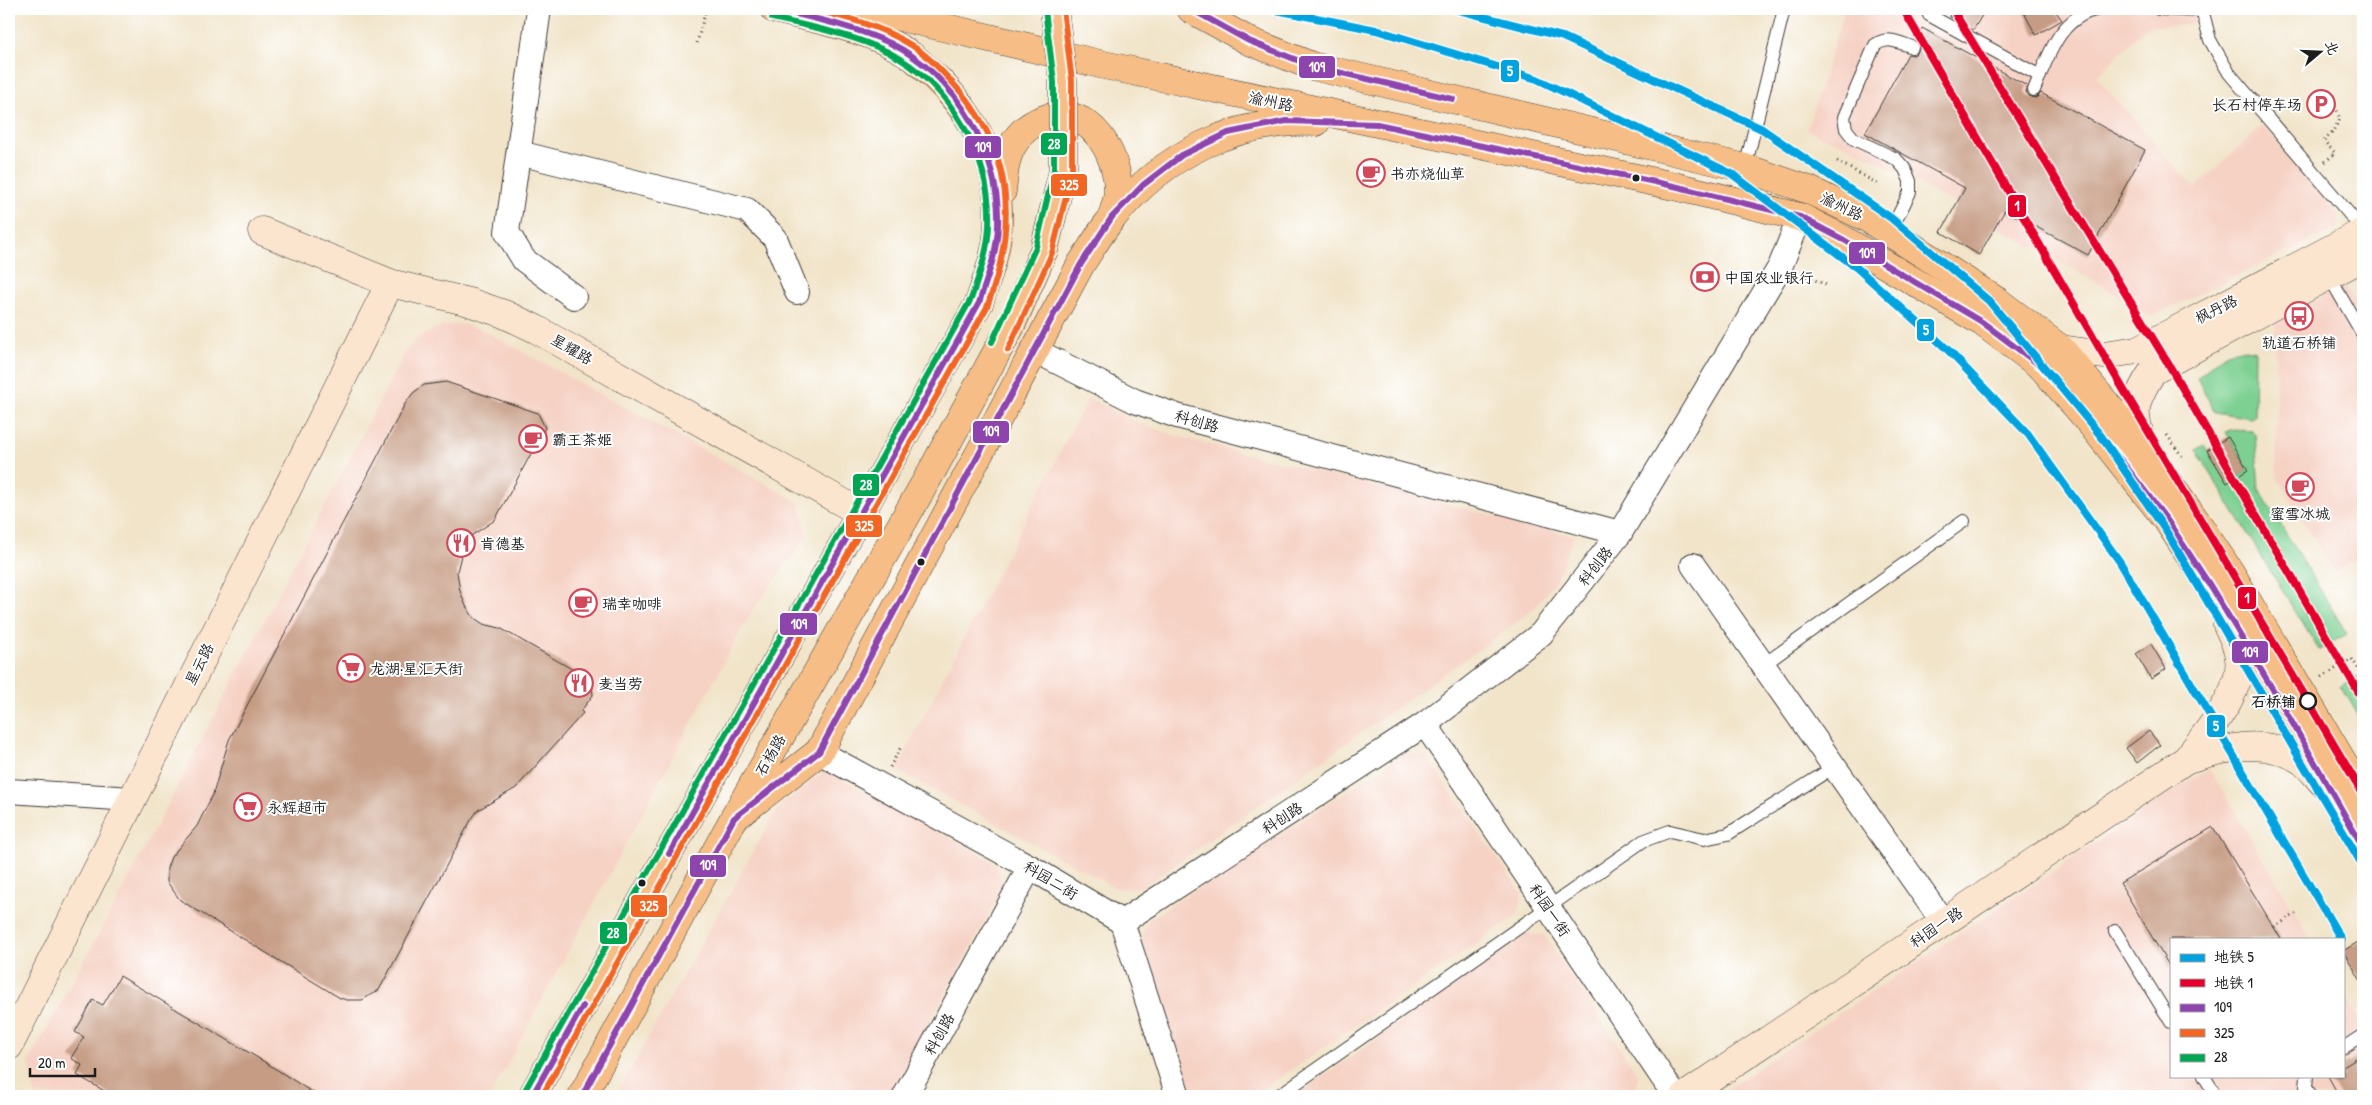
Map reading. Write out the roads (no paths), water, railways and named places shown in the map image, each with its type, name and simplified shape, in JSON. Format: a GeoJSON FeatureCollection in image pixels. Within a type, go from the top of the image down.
{"type":"FeatureCollection","features":[{"type":"Feature","properties":{"kind":"main road"},"geometry":{"type":"LineString","coordinates":[[774,9],[852,28],[907,53],[954,96],[975,126],[989,155],[997,193],[998,226]]}},
{"type":"Feature","properties":{"kind":"main road","name":"渝州路"},"geometry":{"type":"LineString","coordinates":[[866,9],[1104,65],[1674,186],[1800,217],[1844,240],[1982,322],[2042,367],[2122,461],[2167,520],[2211,587],[2281,703],[2363,847]]}},
{"type":"Feature","properties":{"kind":"main road","name":"石杨路"},"geometry":{"type":"LineString","coordinates":[[582,1096],[734,818],[933,469],[1011,326],[1044,250],[1063,170],[1063,80],[1054,9]]}},
{"type":"Feature","properties":{"kind":"main road","name":"渝州路"},"geometry":{"type":"LineString","coordinates":[[1191,9],[1249,41],[1312,66],[1745,168],[1809,190],[1867,218],[1997,301],[2061,349],[2145,451],[2230,572],[2363,796]]}},
{"type":"Feature","properties":{"kind":"main road"},"geometry":{"type":"LineString","coordinates":[[532,1096],[979,303],[992,263],[1008,154],[1016,139],[1038,121],[1052,116],[1070,116],[1084,121],[1097,132],[1106,145],[1117,176],[1118,193],[1112,217]]}},
{"type":"Feature","properties":{"kind":"main road"},"geometry":{"type":"LineString","coordinates":[[734,818],[819,752],[1036,351],[1081,264],[1112,217],[1143,185],[1182,155],[1228,133],[1286,121],[1377,124]]}},
{"type":"Feature","properties":{"kind":"street"},"geometry":{"type":"LineString","coordinates":[[539,9],[507,232],[524,260],[574,297]]}},
{"type":"Feature","properties":{"kind":"street"},"geometry":{"type":"LineString","coordinates":[[519,153],[747,210],[775,238],[796,292]]}},
{"type":"Feature","properties":{"kind":"street"},"geometry":{"type":"LineString","coordinates":[[1620,533],[1780,267],[1800,217]]}},
{"type":"Feature","properties":{"kind":"street","name":"星耀路"},"geometry":{"type":"LineString","coordinates":[[262,231],[390,282],[469,302],[504,314],[536,329],[861,513]]}},
{"type":"Feature","properties":{"kind":"street","name":"枫丹路"},"geometry":{"type":"LineString","coordinates":[[2061,349],[2145,360],[2323,266],[2363,231]]}},
{"type":"Feature","properties":{"kind":"street","name":"枫丹路"},"geometry":{"type":"LineString","coordinates":[[2323,266],[2363,257]]}},
{"type":"Feature","properties":{"kind":"street","name":"星云路"},"geometry":{"type":"LineString","coordinates":[[9,1046],[390,282]]}},
{"type":"Feature","properties":{"kind":"street","name":"科创路"},"geometry":{"type":"LineString","coordinates":[[1036,351],[1136,401],[1177,416],[1620,533],[1542,634],[1425,724],[1122,922]]}},
{"type":"Feature","properties":{"kind":"street"},"geometry":{"type":"LineString","coordinates":[[2145,360],[2136,405],[2135,423],[2145,451]]}},
{"type":"Feature","properties":{"kind":"street"},"geometry":{"type":"LineString","coordinates":[[1693,565],[1943,922]]}},
{"type":"Feature","properties":{"kind":"street"},"geometry":{"type":"LineString","coordinates":[[2187,759],[2226,704],[2238,679],[2239,658],[2211,587]]}},
{"type":"Feature","properties":{"kind":"street","name":"科园一街"},"geometry":{"type":"LineString","coordinates":[[1425,724],[1675,1096]]}},
{"type":"Feature","properties":{"kind":"street"},"geometry":{"type":"LineString","coordinates":[[2187,759],[2232,747],[2258,746],[2280,750],[2303,762],[2330,790]]}},
{"type":"Feature","properties":{"kind":"street","name":"科园二街"},"geometry":{"type":"LineString","coordinates":[[819,752],[1030,867],[1122,922]]}},
{"type":"Feature","properties":{"kind":"street","name":"科园一路"},"geometry":{"type":"LineString","coordinates":[[1684,1096],[2187,759]]}},
{"type":"Feature","properties":{"kind":"street"},"geometry":{"type":"LineString","coordinates":[[9,791],[132,799]]}},
{"type":"Feature","properties":{"kind":"street","name":"科创路"},"geometry":{"type":"LineString","coordinates":[[905,1096],[1030,867]]}},
{"type":"Feature","properties":{"kind":"street"},"geometry":{"type":"LineString","coordinates":[[1122,922],[1178,1096]]}},
{"type":"Feature","properties":{"kind":"lane"},"geometry":{"type":"LineString","coordinates":[[1745,168],[1784,9]]}},
{"type":"Feature","properties":{"kind":"lane"},"geometry":{"type":"LineString","coordinates":[[2034,90],[2057,38],[2077,12],[2098,9]]}},
{"type":"Feature","properties":{"kind":"lane"},"geometry":{"type":"LineString","coordinates":[[2159,9],[2202,10],[2210,40],[2229,73],[2363,231]]}},
{"type":"Feature","properties":{"kind":"lane"},"geometry":{"type":"LineString","coordinates":[[1929,15],[2040,76]]}},
{"type":"Feature","properties":{"kind":"lane"},"geometry":{"type":"LineString","coordinates":[[1890,232],[1910,192],[1910,181],[1905,169],[1896,159],[1854,139],[1846,130],[1844,117],[1876,45],[1882,40],[1890,39],[1912,47]]}},
{"type":"Feature","properties":{"kind":"lane"},"geometry":{"type":"LineString","coordinates":[[2323,266],[2363,335]]}},
{"type":"Feature","properties":{"kind":"lane"},"geometry":{"type":"LineString","coordinates":[[1763,665],[1964,521]]}},
{"type":"Feature","properties":{"kind":"lane"},"geometry":{"type":"LineString","coordinates":[[1278,1096],[1643,842],[1670,831],[1704,839],[1728,834],[1834,767]]}},
{"type":"Feature","properties":{"kind":"lane"},"geometry":{"type":"LineString","coordinates":[[2115,931],[2170,1020]]}},
{"type":"Feature","properties":{"kind":"lane"},"geometry":{"type":"LineString","coordinates":[[2344,1047],[2363,1035]]}},
{"type":"Feature","properties":{"kind":"lane"},"geometry":{"type":"LineString","coordinates":[[2205,1078],[2216,1096]]}},
{"type":"Feature","properties":{"kind":"lane"},"geometry":{"type":"LineString","coordinates":[[2307,1078],[2306,1087],[2311,1096]]}},
{"type":"Feature","properties":{"kind":"metro line","name":"5"},"geometry":{"type":"LineString","coordinates":[[1271,9],[1376,30],[1537,79],[1732,174],[1857,268],[1947,349],[2028,434],[2120,562],[2340,938]]}},
{"type":"Feature","properties":{"kind":"metro line","name":"5"},"geometry":{"type":"LineString","coordinates":[[1454,9],[1563,37],[1762,129],[1891,218],[1989,301],[2101,436],[2166,531],[2363,866]]}},
{"type":"Feature","properties":{"kind":"metro line","name":"1"},"geometry":{"type":"LineString","coordinates":[[1903,9],[2122,387],[2363,794]]}},
{"type":"Feature","properties":{"kind":"metro line","name":"1"},"geometry":{"type":"LineString","coordinates":[[1956,15],[2169,365],[2363,700]]}},
{"type":"Feature","properties":{"kind":"place","name":"长石村停车场"},"geometry":{"type":"Point","coordinates":[2321,104]}},
{"type":"Feature","properties":{"kind":"place","name":"书亦烧仙草"},"geometry":{"type":"Point","coordinates":[1371,173]}},
{"type":"Feature","properties":{"kind":"place","name":"中国农业银行"},"geometry":{"type":"Point","coordinates":[1705,277]}},
{"type":"Feature","properties":{"kind":"place","name":"轨道石桥铺"},"geometry":{"type":"Point","coordinates":[2299,316]}},
{"type":"Feature","properties":{"kind":"place","name":"霸王茶姬"},"geometry":{"type":"Point","coordinates":[533,439]}},
{"type":"Feature","properties":{"kind":"place","name":"蜜雪冰城"},"geometry":{"type":"Point","coordinates":[2300,487]}},
{"type":"Feature","properties":{"kind":"place","name":"肯德基"},"geometry":{"type":"Point","coordinates":[461,543]}},
{"type":"Feature","properties":{"kind":"place","name":"瑞幸咖啡"},"geometry":{"type":"Point","coordinates":[583,603]}},
{"type":"Feature","properties":{"kind":"place","name":"龙湖·星汇天街"},"geometry":{"type":"Point","coordinates":[351,668]}},
{"type":"Feature","properties":{"kind":"place","name":"麦当劳"},"geometry":{"type":"Point","coordinates":[579,683]}},
{"type":"Feature","properties":{"kind":"place","name":"石桥铺"},"geometry":{"type":"Point","coordinates":[2308,701]}},
{"type":"Feature","properties":{"kind":"place","name":"永辉超市"},"geometry":{"type":"Point","coordinates":[248,807]}}]}
